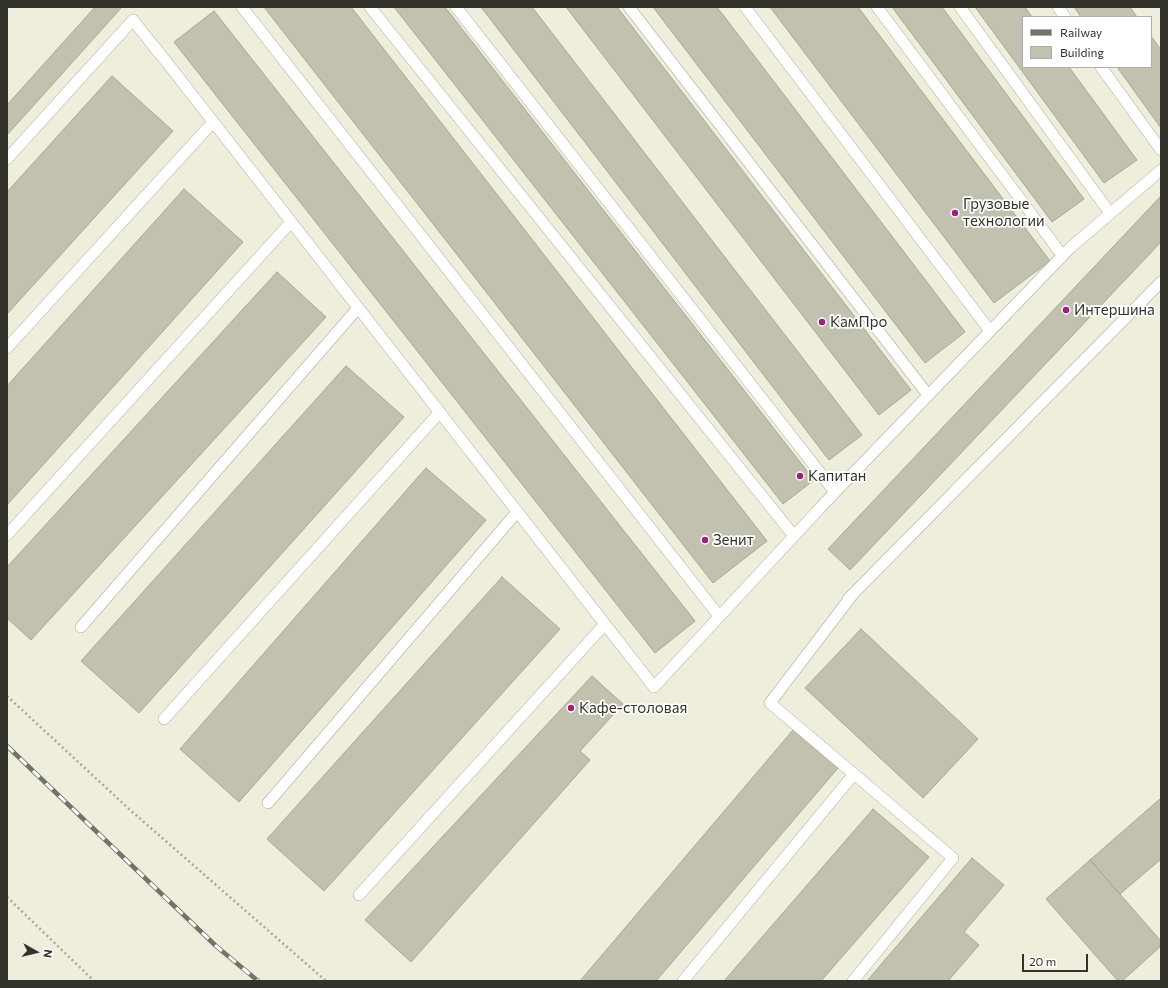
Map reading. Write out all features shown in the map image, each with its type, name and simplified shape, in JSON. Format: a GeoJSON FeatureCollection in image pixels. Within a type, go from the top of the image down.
{"type":"FeatureCollection","features":[{"type":"Feature","properties":{"kind":"lane"},"geometry":{"type":"LineString","coordinates":[[242,7],[719,616]]}},
{"type":"Feature","properties":{"kind":"lane"},"geometry":{"type":"LineString","coordinates":[[370,7],[794,536]]}},
{"type":"Feature","properties":{"kind":"lane"},"geometry":{"type":"LineString","coordinates":[[456,7],[835,492]]}},
{"type":"Feature","properties":{"kind":"lane"},"geometry":{"type":"LineString","coordinates":[[629,7],[928,395]]}},
{"type":"Feature","properties":{"kind":"lane"},"geometry":{"type":"LineString","coordinates":[[746,7],[990,330]]}},
{"type":"Feature","properties":{"kind":"lane"},"geometry":{"type":"LineString","coordinates":[[877,7],[1062,256]]}},
{"type":"Feature","properties":{"kind":"lane"},"geometry":{"type":"LineString","coordinates":[[960,7],[1110,213]]}},
{"type":"Feature","properties":{"kind":"lane"},"geometry":{"type":"LineString","coordinates":[[1058,7],[1064,16]]}},
{"type":"Feature","properties":{"kind":"lane"},"geometry":{"type":"LineString","coordinates":[[7,159],[133,20],[165,60]]}},
{"type":"Feature","properties":{"kind":"lane"},"geometry":{"type":"LineString","coordinates":[[154,46],[654,687],[817,511],[1062,256],[1161,170]]}},
{"type":"Feature","properties":{"kind":"lane"},"geometry":{"type":"LineString","coordinates":[[1102,68],[1161,150]]}},
{"type":"Feature","properties":{"kind":"lane"},"geometry":{"type":"LineString","coordinates":[[7,348],[213,122]]}},
{"type":"Feature","properties":{"kind":"lane"},"geometry":{"type":"LineString","coordinates":[[7,535],[291,222]]}},
{"type":"Feature","properties":{"kind":"lane"},"geometry":{"type":"LineString","coordinates":[[853,981],[953,858],[770,703],[851,596],[1161,282]]}},
{"type":"Feature","properties":{"kind":"lane"},"geometry":{"type":"LineString","coordinates":[[81,627],[358,308]]}},
{"type":"Feature","properties":{"kind":"lane"},"geometry":{"type":"LineString","coordinates":[[164,719],[440,412]]}},
{"type":"Feature","properties":{"kind":"lane"},"geometry":{"type":"LineString","coordinates":[[268,803],[517,512]]}},
{"type":"Feature","properties":{"kind":"lane"},"geometry":{"type":"LineString","coordinates":[[359,895],[605,624]]}},
{"type":"Feature","properties":{"kind":"lane"},"geometry":{"type":"LineString","coordinates":[[683,981],[854,774]]}},
{"type":"Feature","properties":{"kind":"path"},"geometry":{"type":"LineString","coordinates":[[7,696],[129,809],[326,981]]}},
{"type":"Feature","properties":{"kind":"path"},"geometry":{"type":"LineString","coordinates":[[7,897],[94,981]]}},
{"type":"Feature","properties":{"kind":"building"},"geometry":{"type":"Polygon","coordinates":[[[95,7],[122,7],[7,135],[7,105],[95,7]]]}},
{"type":"Feature","properties":{"kind":"building"},"geometry":{"type":"Polygon","coordinates":[[[264,7],[351,7],[767,541],[713,583],[264,7]]]}},
{"type":"Feature","properties":{"kind":"building"},"geometry":{"type":"Polygon","coordinates":[[[394,7],[445,7],[814,480],[783,504],[394,7]]]}},
{"type":"Feature","properties":{"kind":"building"},"geometry":{"type":"Polygon","coordinates":[[[481,7],[532,7],[862,435],[829,460],[481,7]]]}},
{"type":"Feature","properties":{"kind":"building"},"geometry":{"type":"Polygon","coordinates":[[[566,7],[617,7],[911,390],[879,415],[566,7]]]}},
{"type":"Feature","properties":{"kind":"building"},"geometry":{"type":"Polygon","coordinates":[[[653,7],[717,7],[965,332],[925,363],[653,7]]]}},
{"type":"Feature","properties":{"kind":"building"},"geometry":{"type":"Polygon","coordinates":[[[770,7],[858,7],[1050,261],[994,303],[770,7]]]}},
{"type":"Feature","properties":{"kind":"building"},"geometry":{"type":"Polygon","coordinates":[[[892,7],[942,7],[1084,199],[1052,222],[892,7]]]}},
{"type":"Feature","properties":{"kind":"building"},"geometry":{"type":"Polygon","coordinates":[[[975,7],[1025,7],[1031,16],[1022,16],[1022,68],[1070,68],[1137,160],[1104,183],[975,7]]]}},
{"type":"Feature","properties":{"kind":"building"},"geometry":{"type":"Polygon","coordinates":[[[1074,7],[1130,7],[1136,16],[1080,16],[1074,7]]]}},
{"type":"Feature","properties":{"kind":"building"},"geometry":{"type":"Polygon","coordinates":[[[214,11],[695,621],[655,653],[174,42],[214,11]]]}},
{"type":"Feature","properties":{"kind":"building"},"geometry":{"type":"Polygon","coordinates":[[[1152,37],[1161,50],[1161,128],[1118,68],[1152,68],[1152,37]]]}},
{"type":"Feature","properties":{"kind":"building"},"geometry":{"type":"Polygon","coordinates":[[[112,76],[173,131],[7,314],[7,192],[112,76]]]}},
{"type":"Feature","properties":{"kind":"building"},"geometry":{"type":"Polygon","coordinates":[[[184,189],[243,242],[7,505],[7,386],[184,189]]]}},
{"type":"Feature","properties":{"kind":"building"},"geometry":{"type":"Polygon","coordinates":[[[1161,196],[1161,242],[850,570],[828,549],[1161,196]]]}},
{"type":"Feature","properties":{"kind":"building"},"geometry":{"type":"Polygon","coordinates":[[[277,272],[326,317],[31,640],[7,618],[7,567],[277,272]]]}},
{"type":"Feature","properties":{"kind":"building"},"geometry":{"type":"Polygon","coordinates":[[[346,366],[404,417],[139,713],[81,661],[346,366]]]}},
{"type":"Feature","properties":{"kind":"building"},"geometry":{"type":"Polygon","coordinates":[[[426,468],[486,520],[239,802],[180,749],[426,468]]]}},
{"type":"Feature","properties":{"kind":"building"},"geometry":{"type":"Polygon","coordinates":[[[502,577],[560,629],[324,891],[267,839],[502,577]]]}},
{"type":"Feature","properties":{"kind":"building"},"geometry":{"type":"Polygon","coordinates":[[[861,629],[978,739],[923,798],[805,688],[861,629]]]}},
{"type":"Feature","properties":{"kind":"building"},"geometry":{"type":"Polygon","coordinates":[[[592,676],[623,704],[580,751],[590,760],[411,962],[365,920],[592,676]]]}},
{"type":"Feature","properties":{"kind":"building"},"geometry":{"type":"Polygon","coordinates":[[[793,730],[838,768],[656,981],[580,981],[793,730]]]}},
{"type":"Feature","properties":{"kind":"building"},"geometry":{"type":"Polygon","coordinates":[[[1161,798],[1161,859],[1120,894],[1090,860],[1161,798]]]}},
{"type":"Feature","properties":{"kind":"building"},"geometry":{"type":"Polygon","coordinates":[[[873,809],[929,857],[821,981],[724,981],[873,809]]]}},
{"type":"Feature","properties":{"kind":"building"},"geometry":{"type":"Polygon","coordinates":[[[972,858],[1004,885],[964,932],[979,945],[948,981],[867,981],[972,858]]]}},
{"type":"Feature","properties":{"kind":"building"},"geometry":{"type":"Polygon","coordinates":[[[1090,860],[1161,941],[1161,946],[1122,981],[1118,981],[1046,899],[1090,860]]]}},
{"type":"Feature","properties":{"kind":"railway"},"geometry":{"type":"LineString","coordinates":[[7,746],[216,946],[258,981]]}},
{"type":"Feature","properties":{"kind":"place","name":"Грузовые технологии"},"geometry":{"type":"Point","coordinates":[955,213]}},
{"type":"Feature","properties":{"kind":"place","name":"Интершина"},"geometry":{"type":"Point","coordinates":[1066,310]}},
{"type":"Feature","properties":{"kind":"place","name":"КамПро"},"geometry":{"type":"Point","coordinates":[822,322]}},
{"type":"Feature","properties":{"kind":"place","name":"Капитан"},"geometry":{"type":"Point","coordinates":[800,476]}},
{"type":"Feature","properties":{"kind":"place","name":"Зенит"},"geometry":{"type":"Point","coordinates":[705,540]}},
{"type":"Feature","properties":{"kind":"place","name":"Кафе-столовая"},"geometry":{"type":"Point","coordinates":[571,708]}}]}
